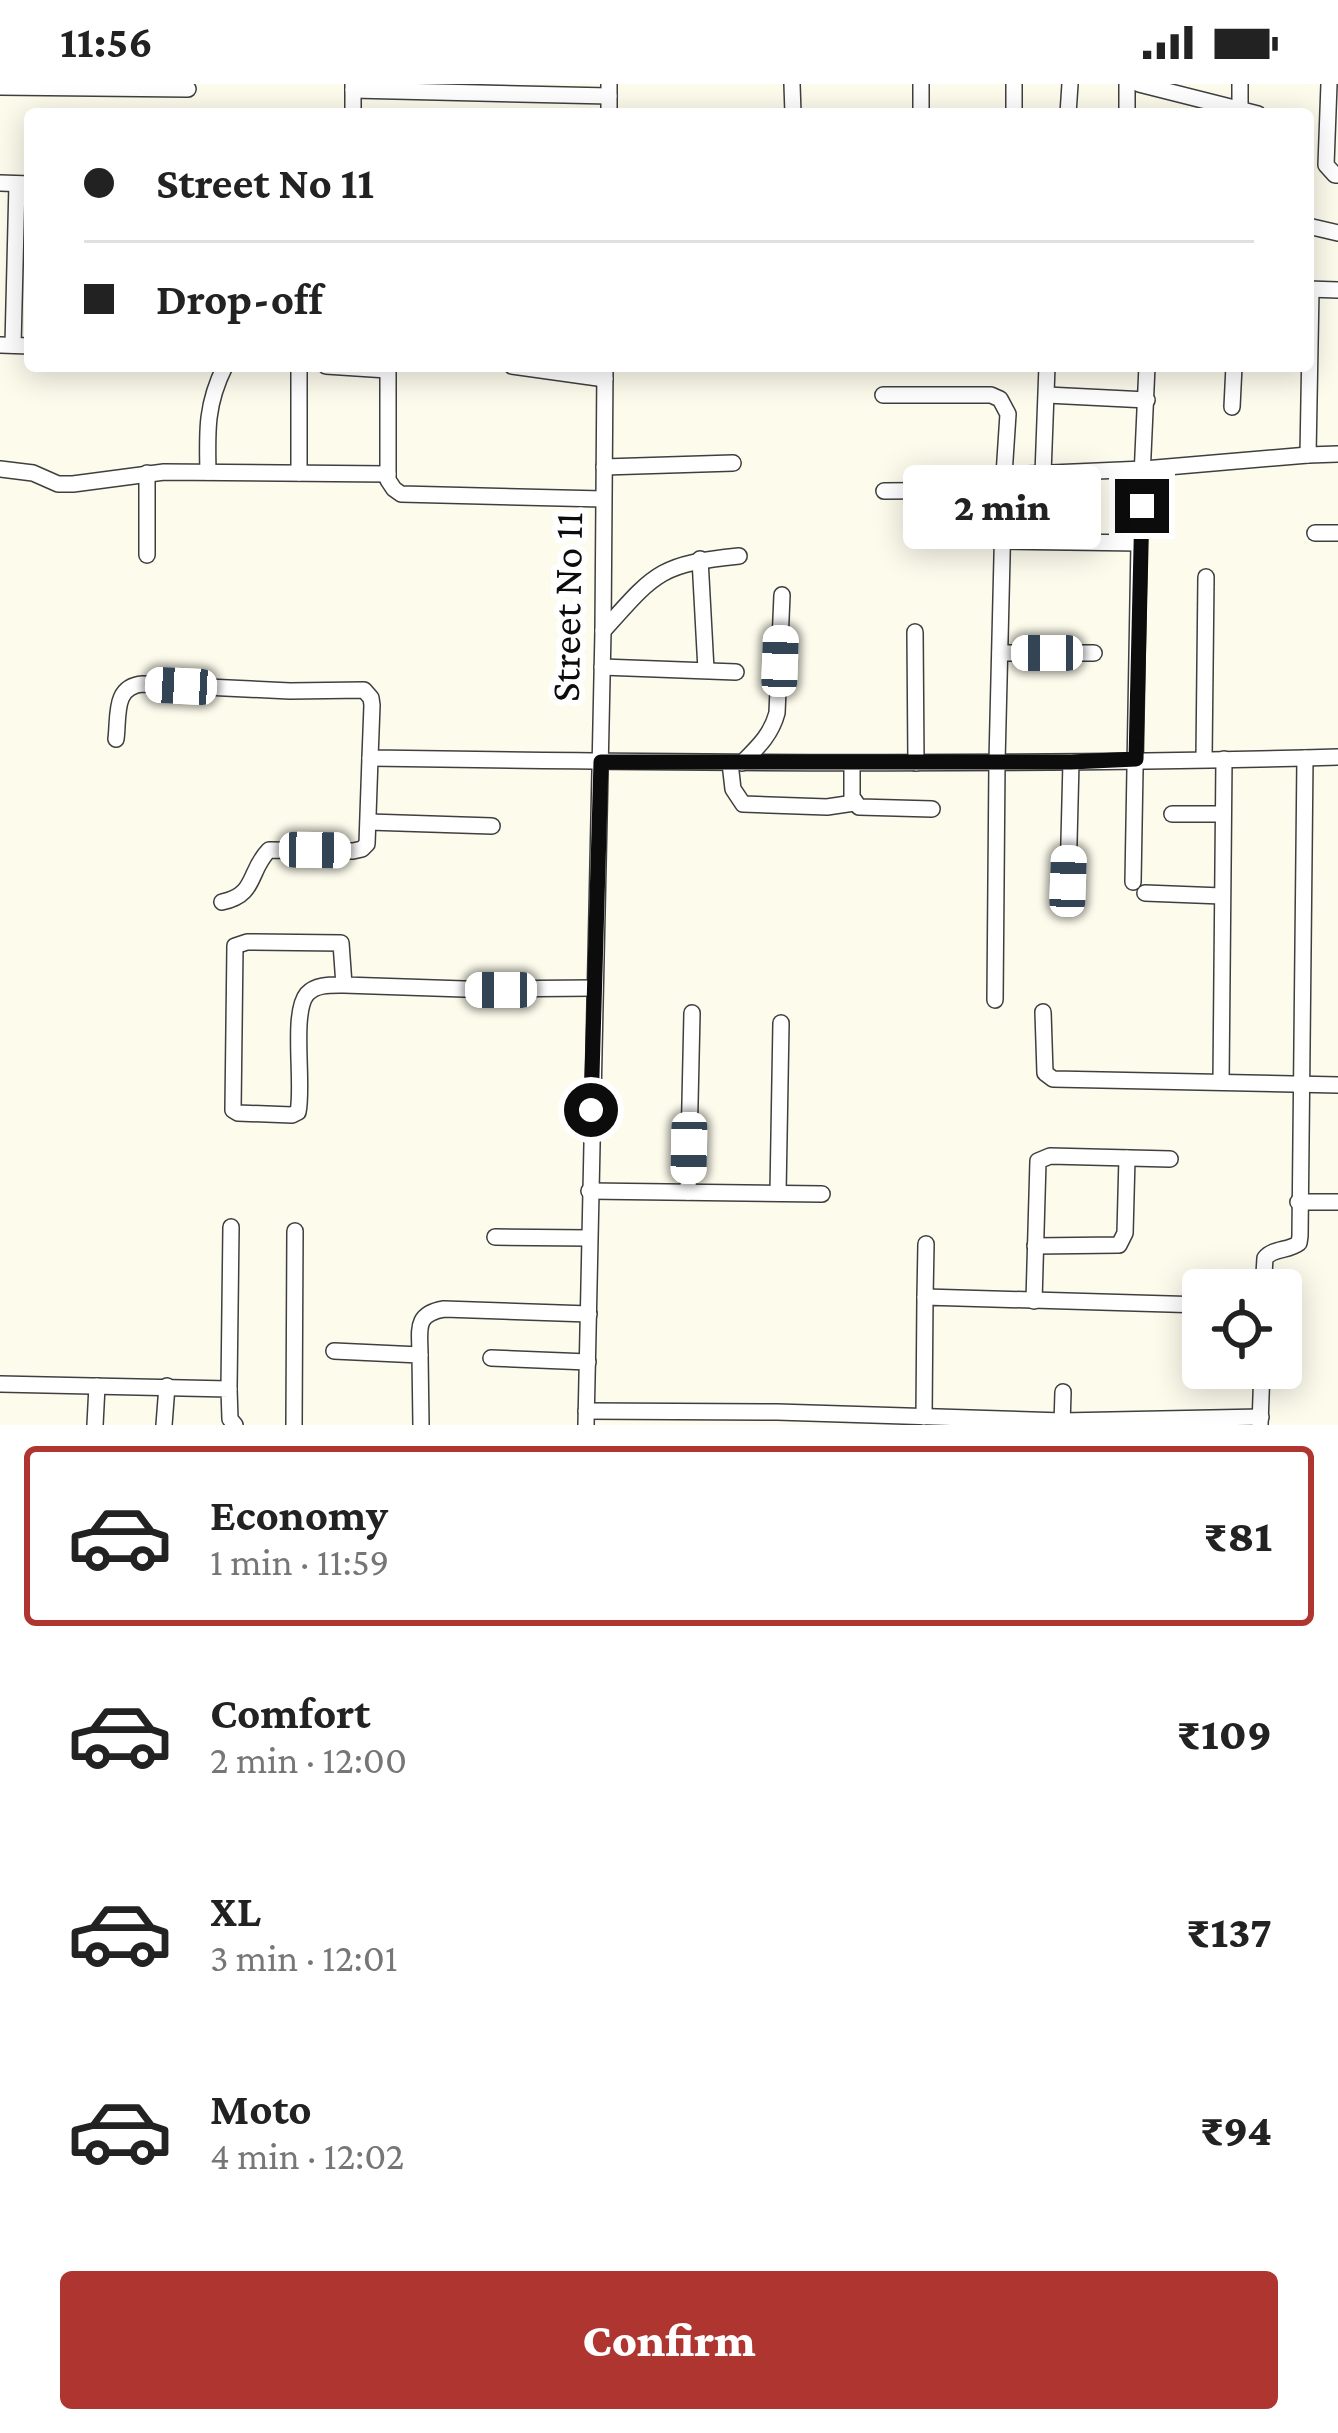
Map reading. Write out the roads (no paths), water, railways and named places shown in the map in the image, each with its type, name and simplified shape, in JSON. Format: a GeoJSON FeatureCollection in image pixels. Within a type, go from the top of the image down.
{"type":"FeatureCollection","features":[{"type":"Feature","properties":{"kind":"street"},"geometry":{"type":"LineString","coordinates":[[1138,84],[1225,108]]}},
{"type":"Feature","properties":{"kind":"street"},"geometry":{"type":"LineString","coordinates":[[1329,84],[1327,165],[1338,175]]}},
{"type":"Feature","properties":{"kind":"street"},"geometry":{"type":"LineString","coordinates":[[0,87],[188,88]]}},
{"type":"Feature","properties":{"kind":"street"},"geometry":{"type":"LineString","coordinates":[[353,87],[609,98]]}},
{"type":"Feature","properties":{"kind":"street"},"geometry":{"type":"LineString","coordinates":[[1314,126],[1328,129]]}},
{"type":"Feature","properties":{"kind":"street"},"geometry":{"type":"LineString","coordinates":[[14,345],[16,184]]}},
{"type":"Feature","properties":{"kind":"street"},"geometry":{"type":"LineString","coordinates":[[208,472],[207,416],[222,372]]}},
{"type":"Feature","properties":{"kind":"street"},"geometry":{"type":"LineString","coordinates":[[298,372],[298,473]]}},
{"type":"Feature","properties":{"kind":"street"},"geometry":{"type":"LineString","coordinates":[[388,372],[388,474],[401,494],[603,499]]}},
{"type":"Feature","properties":{"kind":"street","name":"Street No 11"},"geometry":{"type":"LineString","coordinates":[[586,1418],[605,372]]}},
{"type":"Feature","properties":{"kind":"street"},"geometry":{"type":"LineString","coordinates":[[1043,474],[1047,372]]}},
{"type":"Feature","properties":{"kind":"street"},"geometry":{"type":"LineString","coordinates":[[1148,372],[1139,543],[1139,887],[1222,896]]}},
{"type":"Feature","properties":{"kind":"street"},"geometry":{"type":"LineString","coordinates":[[1232,407],[1234,372]]}},
{"type":"Feature","properties":{"kind":"street"},"geometry":{"type":"LineString","coordinates":[[1308,455],[1309,372]]}},
{"type":"Feature","properties":{"kind":"street"},"geometry":{"type":"LineString","coordinates":[[883,395],[991,395],[1000,399],[1008,415],[995,1000]]}},
{"type":"Feature","properties":{"kind":"street"},"geometry":{"type":"LineString","coordinates":[[1047,395],[1147,400]]}},
{"type":"Feature","properties":{"kind":"street"},"geometry":{"type":"LineString","coordinates":[[884,491],[1004,483],[1043,474],[1338,454]]}},
{"type":"Feature","properties":{"kind":"street"},"geometry":{"type":"LineString","coordinates":[[604,466],[734,463]]}},
{"type":"Feature","properties":{"kind":"street"},"geometry":{"type":"LineString","coordinates":[[0,469],[33,473],[58,484],[97,483],[147,473],[388,474]]}},
{"type":"Feature","properties":{"kind":"street"},"geometry":{"type":"LineString","coordinates":[[147,473],[147,555]]}},
{"type":"Feature","properties":{"kind":"street"},"geometry":{"type":"LineString","coordinates":[[1315,533],[1338,533]]}},
{"type":"Feature","properties":{"kind":"street"},"geometry":{"type":"LineString","coordinates":[[1002,541],[1139,543]]}},
{"type":"Feature","properties":{"kind":"street"},"geometry":{"type":"LineString","coordinates":[[603,631],[658,573],[700,560],[739,556]]}},
{"type":"Feature","properties":{"kind":"street"},"geometry":{"type":"LineString","coordinates":[[700,560],[706,670]]}},
{"type":"Feature","properties":{"kind":"street"},"geometry":{"type":"LineString","coordinates":[[1204,758],[1206,577]]}},
{"type":"Feature","properties":{"kind":"street"},"geometry":{"type":"LineString","coordinates":[[782,595],[777,713],[765,740],[736,763],[733,789],[742,805],[854,803],[866,808],[932,809]]}},
{"type":"Feature","properties":{"kind":"street"},"geometry":{"type":"LineString","coordinates":[[915,632],[916,763]]}},
{"type":"Feature","properties":{"kind":"street"},"geometry":{"type":"LineString","coordinates":[[1000,653],[1094,653]]}},
{"type":"Feature","properties":{"kind":"street"},"geometry":{"type":"LineString","coordinates":[[602,667],[736,671]]}},
{"type":"Feature","properties":{"kind":"street"},"geometry":{"type":"LineString","coordinates":[[116,740],[121,697],[132,685],[364,690],[371,698],[367,844],[362,849],[268,850],[243,894],[222,902]]}},
{"type":"Feature","properties":{"kind":"street"},"geometry":{"type":"LineString","coordinates":[[370,758],[916,763],[1338,757]]}},
{"type":"Feature","properties":{"kind":"street"},"geometry":{"type":"LineString","coordinates":[[1264,1269],[1268,1254],[1299,1243],[1305,758]]}},
{"type":"Feature","properties":{"kind":"street"},"geometry":{"type":"LineString","coordinates":[[1220,1082],[1224,759]]}},
{"type":"Feature","properties":{"kind":"street"},"geometry":{"type":"LineString","coordinates":[[1068,881],[1071,762]]}},
{"type":"Feature","properties":{"kind":"street"},"geometry":{"type":"LineString","coordinates":[[852,763],[854,803]]}},
{"type":"Feature","properties":{"kind":"street"},"geometry":{"type":"LineString","coordinates":[[1172,814],[1223,814]]}},
{"type":"Feature","properties":{"kind":"street"},"geometry":{"type":"LineString","coordinates":[[369,822],[492,826]]}},
{"type":"Feature","properties":{"kind":"street"},"geometry":{"type":"LineString","coordinates":[[344,985],[341,943],[247,942],[235,946],[233,1110],[298,1112],[300,1015],[310,990],[325,985],[594,988]]}},
{"type":"Feature","properties":{"kind":"street"},"geometry":{"type":"LineString","coordinates":[[1043,1012],[1045,1072],[1053,1079],[1338,1085]]}},
{"type":"Feature","properties":{"kind":"street"},"geometry":{"type":"LineString","coordinates":[[688,1192],[692,1013]]}},
{"type":"Feature","properties":{"kind":"street"},"geometry":{"type":"LineString","coordinates":[[778,1193],[781,1023]]}},
{"type":"Feature","properties":{"kind":"street"},"geometry":{"type":"LineString","coordinates":[[1034,1300],[1038,1161],[1050,1156],[1169,1159]]}},
{"type":"Feature","properties":{"kind":"street"},"geometry":{"type":"LineString","coordinates":[[1035,1246],[1118,1245],[1125,1233],[1127,1158]]}},
{"type":"Feature","properties":{"kind":"street"},"geometry":{"type":"LineString","coordinates":[[590,1190],[823,1194]]}},
{"type":"Feature","properties":{"kind":"street"},"geometry":{"type":"LineString","coordinates":[[1298,1202],[1338,1202]]}},
{"type":"Feature","properties":{"kind":"street"},"geometry":{"type":"LineString","coordinates":[[231,1227],[229,1389],[230,1420],[235,1425]]}},
{"type":"Feature","properties":{"kind":"street"},"geometry":{"type":"LineString","coordinates":[[294,1425],[295,1231]]}},
{"type":"Feature","properties":{"kind":"street"},"geometry":{"type":"LineString","coordinates":[[495,1237],[589,1238]]}},
{"type":"Feature","properties":{"kind":"street"},"geometry":{"type":"LineString","coordinates":[[924,1417],[926,1244]]}},
{"type":"Feature","properties":{"kind":"street"},"geometry":{"type":"LineString","coordinates":[[925,1297],[1182,1304]]}},
{"type":"Feature","properties":{"kind":"street"},"geometry":{"type":"LineString","coordinates":[[422,1425],[421,1326],[430,1311],[589,1314]]}},
{"type":"Feature","properties":{"kind":"street"},"geometry":{"type":"LineString","coordinates":[[334,1351],[420,1355]]}},
{"type":"Feature","properties":{"kind":"street"},"geometry":{"type":"LineString","coordinates":[[490,1358],[588,1362]]}},
{"type":"Feature","properties":{"kind":"street"},"geometry":{"type":"LineString","coordinates":[[0,1384],[229,1389]]}},
{"type":"Feature","properties":{"kind":"street"},"geometry":{"type":"LineString","coordinates":[[94,1425],[97,1386]]}},
{"type":"Feature","properties":{"kind":"street"},"geometry":{"type":"LineString","coordinates":[[164,1425],[167,1386]]}},
{"type":"Feature","properties":{"kind":"street"},"geometry":{"type":"LineString","coordinates":[[586,1418],[1261,1421],[1262,1389]]}},
{"type":"Feature","properties":{"kind":"street"},"geometry":{"type":"LineString","coordinates":[[1062,1423],[1063,1392]]}}]}
